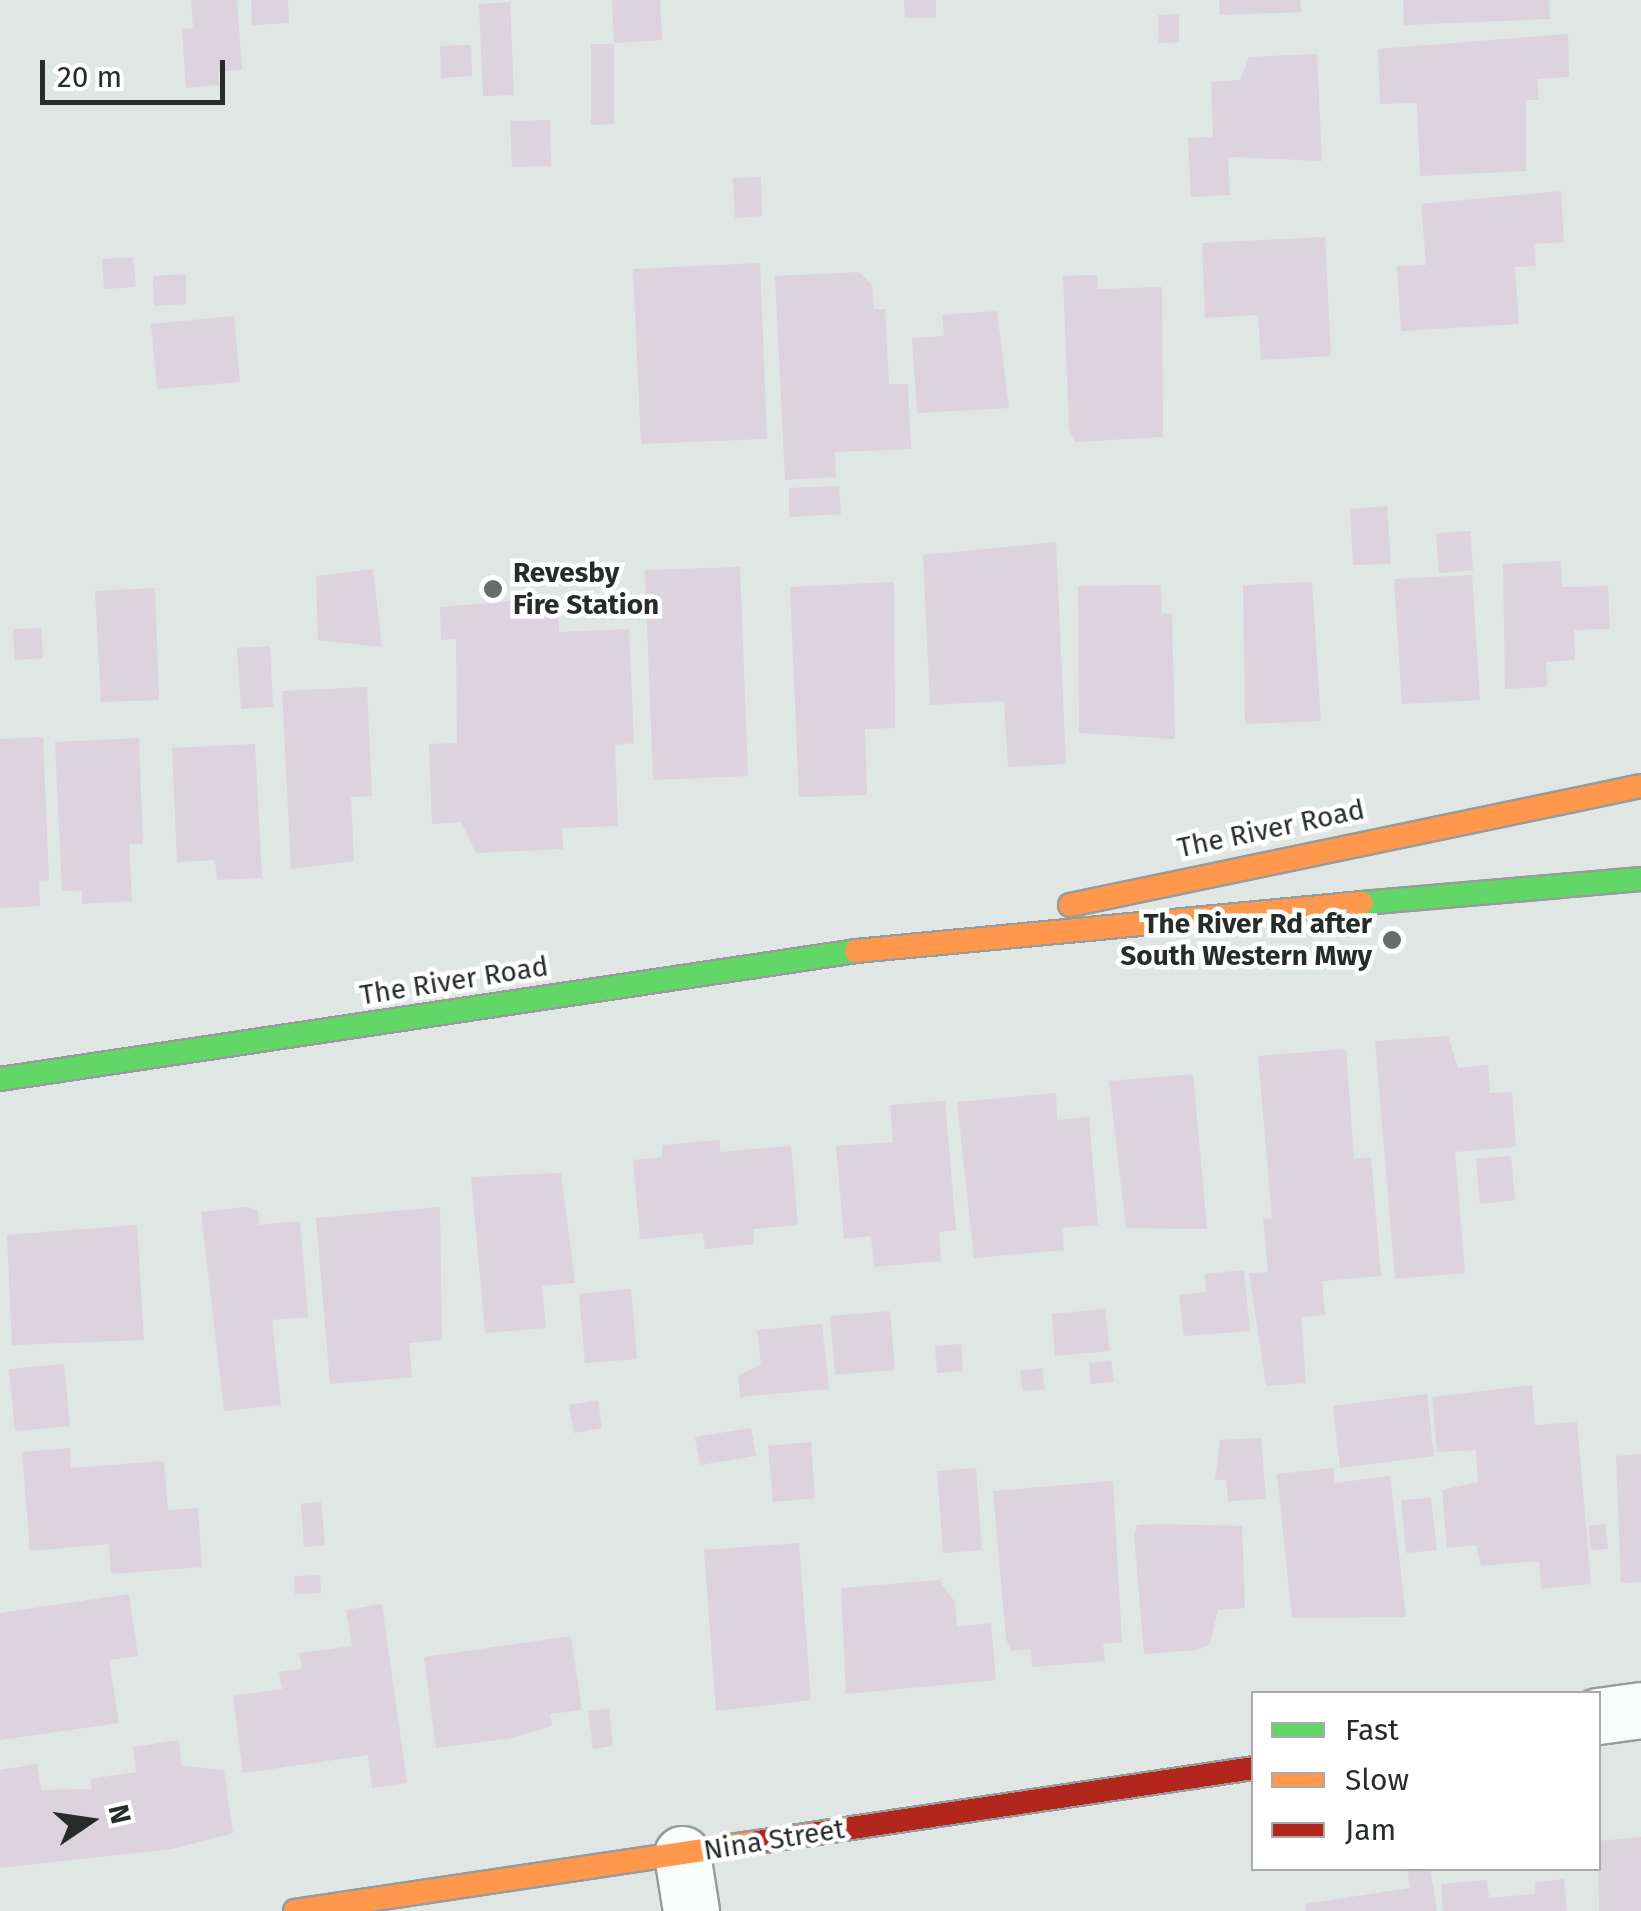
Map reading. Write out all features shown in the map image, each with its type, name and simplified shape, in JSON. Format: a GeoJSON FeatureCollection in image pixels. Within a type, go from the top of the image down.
{"type":"FeatureCollection","features":[{"type":"Feature","properties":{"kind":"main road","name":"The River Road"},"geometry":{"type":"LineString","coordinates":[[916,942],[1277,856],[1641,786]]}},
{"type":"Feature","properties":{"kind":"main road","name":"The River Road"},"geometry":{"type":"LineString","coordinates":[[0,1079],[916,942],[1641,878]]}},
{"type":"Feature","properties":{"kind":"main road","name":"Nina Street"},"geometry":{"type":"LineString","coordinates":[[295,1911],[1251,1768]]}},
{"type":"Feature","properties":{"kind":"street"},"geometry":{"type":"LineString","coordinates":[[1601,1716],[1641,1710]]}},
{"type":"Feature","properties":{"kind":"street"},"geometry":{"type":"LineString","coordinates":[[682,1854],[690,1911]]}},
{"type":"Feature","properties":{"kind":"building"},"geometry":{"type":"Polygon","coordinates":[[[191,0],[237,0],[242,70],[218,72],[219,85],[186,88],[182,29],[193,28],[191,0]]]}},
{"type":"Feature","properties":{"kind":"building"},"geometry":{"type":"Polygon","coordinates":[[[251,0],[288,0],[289,23],[252,25],[251,0]]]}},
{"type":"Feature","properties":{"kind":"building"},"geometry":{"type":"Polygon","coordinates":[[[612,0],[660,0],[662,40],[614,43],[612,0]]]}},
{"type":"Feature","properties":{"kind":"building"},"geometry":{"type":"Polygon","coordinates":[[[904,0],[936,0],[936,18],[905,18],[904,0]]]}},
{"type":"Feature","properties":{"kind":"building"},"geometry":{"type":"Polygon","coordinates":[[[1219,0],[1300,0],[1301,12],[1220,15],[1219,0]]]}},
{"type":"Feature","properties":{"kind":"building"},"geometry":{"type":"Polygon","coordinates":[[[1403,0],[1549,0],[1550,19],[1404,25],[1403,0]]]}},
{"type":"Feature","properties":{"kind":"building"},"geometry":{"type":"Polygon","coordinates":[[[510,2],[514,95],[483,96],[479,4],[510,2]]]}},
{"type":"Feature","properties":{"kind":"building"},"geometry":{"type":"Polygon","coordinates":[[[1179,14],[1179,42],[1159,43],[1158,15],[1179,14]]]}},
{"type":"Feature","properties":{"kind":"building"},"geometry":{"type":"Polygon","coordinates":[[[1568,34],[1569,77],[1537,79],[1539,100],[1526,100],[1526,171],[1420,176],[1417,103],[1380,104],[1378,49],[1568,34]]]}},
{"type":"Feature","properties":{"kind":"building"},"geometry":{"type":"Polygon","coordinates":[[[591,44],[614,44],[614,124],[591,125],[591,44]]]}},
{"type":"Feature","properties":{"kind":"building"},"geometry":{"type":"Polygon","coordinates":[[[471,45],[472,76],[441,78],[440,46],[471,45]]]}},
{"type":"Feature","properties":{"kind":"building"},"geometry":{"type":"Polygon","coordinates":[[[1317,54],[1322,161],[1228,157],[1230,195],[1191,197],[1188,138],[1213,137],[1211,82],[1240,80],[1249,57],[1317,54]]]}},
{"type":"Feature","properties":{"kind":"building"},"geometry":{"type":"Polygon","coordinates":[[[550,120],[551,166],[512,167],[510,121],[550,120]]]}},
{"type":"Feature","properties":{"kind":"building"},"geometry":{"type":"Polygon","coordinates":[[[761,177],[762,216],[735,218],[733,178],[761,177]]]}},
{"type":"Feature","properties":{"kind":"building"},"geometry":{"type":"Polygon","coordinates":[[[1561,191],[1564,242],[1534,244],[1536,266],[1515,267],[1519,324],[1401,331],[1397,266],[1426,265],[1421,204],[1561,191]]]}},
{"type":"Feature","properties":{"kind":"building"},"geometry":{"type":"Polygon","coordinates":[[[1325,237],[1331,356],[1261,360],[1258,315],[1205,318],[1202,243],[1325,237]]]}},
{"type":"Feature","properties":{"kind":"building"},"geometry":{"type":"Polygon","coordinates":[[[133,257],[136,287],[104,289],[102,259],[133,257]]]}},
{"type":"Feature","properties":{"kind":"building"},"geometry":{"type":"Polygon","coordinates":[[[760,263],[767,439],[641,444],[633,269],[760,263]]]}},
{"type":"Feature","properties":{"kind":"building"},"geometry":{"type":"Polygon","coordinates":[[[859,272],[872,285],[874,309],[885,309],[889,384],[908,384],[911,449],[835,452],[836,477],[785,480],[775,276],[859,272]]]}},
{"type":"Feature","properties":{"kind":"building"},"geometry":{"type":"Polygon","coordinates":[[[186,274],[186,304],[154,306],[153,276],[186,274]]]}},
{"type":"Feature","properties":{"kind":"building"},"geometry":{"type":"Polygon","coordinates":[[[1097,275],[1098,289],[1162,287],[1163,437],[1075,442],[1069,429],[1063,276],[1097,275]]]}},
{"type":"Feature","properties":{"kind":"building"},"geometry":{"type":"Polygon","coordinates":[[[997,311],[1009,408],[917,413],[912,338],[944,336],[942,315],[997,311]]]}},
{"type":"Feature","properties":{"kind":"building"},"geometry":{"type":"Polygon","coordinates":[[[234,316],[240,382],[157,389],[151,324],[234,316]]]}},
{"type":"Feature","properties":{"kind":"building"},"geometry":{"type":"Polygon","coordinates":[[[839,486],[841,514],[789,517],[789,488],[839,486]]]}},
{"type":"Feature","properties":{"kind":"building"},"geometry":{"type":"Polygon","coordinates":[[[1387,506],[1391,564],[1353,565],[1350,509],[1387,506]]]}},
{"type":"Feature","properties":{"kind":"building"},"geometry":{"type":"Polygon","coordinates":[[[1470,531],[1473,570],[1439,573],[1436,533],[1470,531]]]}},
{"type":"Feature","properties":{"kind":"building"},"geometry":{"type":"Polygon","coordinates":[[[1056,542],[1066,764],[1008,767],[1004,701],[930,705],[923,555],[1056,542]]]}},
{"type":"Feature","properties":{"kind":"building"},"geometry":{"type":"Polygon","coordinates":[[[1561,561],[1562,587],[1608,586],[1610,629],[1574,630],[1575,660],[1546,662],[1547,687],[1505,689],[1503,564],[1561,561]]]}},
{"type":"Feature","properties":{"kind":"building"},"geometry":{"type":"Polygon","coordinates":[[[740,567],[748,776],[653,780],[645,570],[740,567]]]}},
{"type":"Feature","properties":{"kind":"building"},"geometry":{"type":"Polygon","coordinates":[[[373,569],[382,647],[318,640],[316,576],[373,569]]]}},
{"type":"Feature","properties":{"kind":"building"},"geometry":{"type":"Polygon","coordinates":[[[1472,575],[1480,700],[1402,704],[1394,579],[1472,575]]]}},
{"type":"Feature","properties":{"kind":"building"},"geometry":{"type":"Polygon","coordinates":[[[894,582],[895,728],[865,729],[867,795],[799,797],[790,587],[894,582]]]}},
{"type":"Feature","properties":{"kind":"building"},"geometry":{"type":"Polygon","coordinates":[[[1312,582],[1321,721],[1245,724],[1243,585],[1312,582]]]}},
{"type":"Feature","properties":{"kind":"building"},"geometry":{"type":"Polygon","coordinates":[[[1161,585],[1162,614],[1172,613],[1175,739],[1079,733],[1078,586],[1161,585]]]}},
{"type":"Feature","properties":{"kind":"building"},"geometry":{"type":"Polygon","coordinates":[[[155,588],[159,700],[101,702],[95,591],[155,588]]]}},
{"type":"Feature","properties":{"kind":"building"},"geometry":{"type":"Polygon","coordinates":[[[557,597],[559,632],[629,629],[634,743],[615,745],[618,826],[562,828],[563,849],[476,853],[461,822],[432,824],[429,744],[457,743],[456,639],[441,640],[440,607],[557,597]]]}},
{"type":"Feature","properties":{"kind":"building"},"geometry":{"type":"Polygon","coordinates":[[[41,628],[43,658],[15,660],[13,629],[41,628]]]}},
{"type":"Feature","properties":{"kind":"building"},"geometry":{"type":"Polygon","coordinates":[[[270,646],[273,707],[241,709],[237,648],[270,646]]]}},
{"type":"Feature","properties":{"kind":"building"},"geometry":{"type":"Polygon","coordinates":[[[367,687],[372,796],[351,797],[354,861],[291,869],[282,691],[367,687]]]}},
{"type":"Feature","properties":{"kind":"building"},"geometry":{"type":"Polygon","coordinates":[[[43,737],[49,880],[39,881],[40,906],[0,908],[0,739],[43,737]]]}},
{"type":"Feature","properties":{"kind":"building"},"geometry":{"type":"Polygon","coordinates":[[[139,738],[143,844],[129,844],[132,901],[82,904],[82,890],[62,891],[55,742],[139,738]]]}},
{"type":"Feature","properties":{"kind":"building"},"geometry":{"type":"Polygon","coordinates":[[[255,744],[262,878],[217,880],[215,860],[177,862],[172,748],[255,744]]]}},
{"type":"Feature","properties":{"kind":"building"},"geometry":{"type":"Polygon","coordinates":[[[1448,1036],[1458,1068],[1488,1065],[1490,1093],[1512,1092],[1516,1147],[1455,1152],[1465,1273],[1395,1279],[1375,1041],[1448,1036]]]}},
{"type":"Feature","properties":{"kind":"building"},"geometry":{"type":"Polygon","coordinates":[[[1346,1049],[1354,1159],[1371,1157],[1381,1276],[1322,1281],[1325,1315],[1301,1317],[1306,1383],[1266,1386],[1249,1273],[1268,1272],[1263,1219],[1272,1218],[1258,1056],[1346,1049]]]}},
{"type":"Feature","properties":{"kind":"building"},"geometry":{"type":"Polygon","coordinates":[[[1193,1074],[1207,1229],[1126,1228],[1109,1081],[1193,1074]]]}},
{"type":"Feature","properties":{"kind":"building"},"geometry":{"type":"Polygon","coordinates":[[[1056,1093],[1057,1120],[1089,1117],[1098,1225],[1062,1228],[1064,1250],[974,1258],[957,1102],[1056,1093]]]}},
{"type":"Feature","properties":{"kind":"building"},"geometry":{"type":"Polygon","coordinates":[[[945,1101],[956,1230],[939,1232],[941,1261],[874,1267],[871,1236],[844,1239],[836,1146],[893,1142],[890,1105],[945,1101]]]}},
{"type":"Feature","properties":{"kind":"building"},"geometry":{"type":"Polygon","coordinates":[[[720,1140],[720,1152],[791,1146],[798,1225],[753,1229],[754,1244],[705,1249],[703,1233],[640,1239],[633,1160],[662,1157],[662,1145],[720,1140]]]}},
{"type":"Feature","properties":{"kind":"building"},"geometry":{"type":"Polygon","coordinates":[[[1511,1156],[1515,1200],[1480,1204],[1476,1159],[1511,1156]]]}},
{"type":"Feature","properties":{"kind":"building"},"geometry":{"type":"Polygon","coordinates":[[[561,1173],[575,1283],[542,1286],[546,1328],[485,1333],[471,1177],[561,1173]]]}},
{"type":"Feature","properties":{"kind":"building"},"geometry":{"type":"Polygon","coordinates":[[[246,1207],[258,1210],[259,1225],[300,1221],[308,1317],[272,1320],[281,1405],[224,1411],[201,1212],[246,1207]]]}},
{"type":"Feature","properties":{"kind":"building"},"geometry":{"type":"Polygon","coordinates":[[[440,1207],[442,1340],[409,1343],[412,1377],[330,1384],[316,1218],[440,1207]]]}},
{"type":"Feature","properties":{"kind":"building"},"geometry":{"type":"Polygon","coordinates":[[[137,1225],[144,1340],[12,1345],[7,1235],[137,1225]]]}},
{"type":"Feature","properties":{"kind":"building"},"geometry":{"type":"Polygon","coordinates":[[[1244,1270],[1250,1331],[1184,1336],[1179,1295],[1206,1292],[1205,1274],[1244,1270]]]}},
{"type":"Feature","properties":{"kind":"building"},"geometry":{"type":"Polygon","coordinates":[[[631,1289],[637,1359],[585,1363],[579,1294],[631,1289]]]}},
{"type":"Feature","properties":{"kind":"building"},"geometry":{"type":"Polygon","coordinates":[[[1105,1309],[1110,1351],[1055,1356],[1052,1314],[1105,1309]]]}},
{"type":"Feature","properties":{"kind":"building"},"geometry":{"type":"Polygon","coordinates":[[[890,1311],[895,1370],[835,1375],[830,1316],[890,1311]]]}},
{"type":"Feature","properties":{"kind":"building"},"geometry":{"type":"Polygon","coordinates":[[[822,1324],[829,1389],[740,1397],[738,1376],[761,1364],[757,1330],[822,1324]]]}},
{"type":"Feature","properties":{"kind":"building"},"geometry":{"type":"Polygon","coordinates":[[[961,1344],[963,1371],[937,1373],[935,1346],[961,1344]]]}},
{"type":"Feature","properties":{"kind":"building"},"geometry":{"type":"Polygon","coordinates":[[[1111,1360],[1114,1382],[1091,1384],[1089,1363],[1111,1360]]]}},
{"type":"Feature","properties":{"kind":"building"},"geometry":{"type":"Polygon","coordinates":[[[64,1364],[70,1426],[15,1431],[9,1369],[64,1364]]]}},
{"type":"Feature","properties":{"kind":"building"},"geometry":{"type":"Polygon","coordinates":[[[1042,1368],[1045,1389],[1023,1391],[1020,1371],[1042,1368]]]}},
{"type":"Feature","properties":{"kind":"building"},"geometry":{"type":"Polygon","coordinates":[[[1532,1385],[1535,1425],[1577,1422],[1591,1584],[1541,1589],[1539,1561],[1481,1566],[1476,1545],[1447,1548],[1442,1490],[1478,1482],[1476,1450],[1437,1452],[1432,1397],[1532,1385]]]}},
{"type":"Feature","properties":{"kind":"building"},"geometry":{"type":"Polygon","coordinates":[[[1427,1394],[1434,1456],[1340,1468],[1333,1406],[1427,1394]]]}},
{"type":"Feature","properties":{"kind":"building"},"geometry":{"type":"Polygon","coordinates":[[[598,1400],[602,1428],[574,1433],[569,1405],[598,1400]]]}},
{"type":"Feature","properties":{"kind":"building"},"geometry":{"type":"Polygon","coordinates":[[[751,1428],[756,1456],[700,1465],[695,1437],[751,1428]]]}},
{"type":"Feature","properties":{"kind":"building"},"geometry":{"type":"Polygon","coordinates":[[[1261,1438],[1266,1499],[1228,1501],[1226,1480],[1215,1480],[1220,1440],[1261,1438]]]}},
{"type":"Feature","properties":{"kind":"building"},"geometry":{"type":"Polygon","coordinates":[[[811,1442],[815,1498],[773,1502],[768,1446],[811,1442]]]}},
{"type":"Feature","properties":{"kind":"building"},"geometry":{"type":"Polygon","coordinates":[[[70,1448],[71,1468],[164,1461],[168,1510],[198,1508],[202,1567],[111,1574],[109,1544],[30,1551],[22,1452],[70,1448]]]}},
{"type":"Feature","properties":{"kind":"building"},"geometry":{"type":"Polygon","coordinates":[[[1641,1454],[1641,1582],[1621,1583],[1616,1456],[1641,1454]]]}},
{"type":"Feature","properties":{"kind":"building"},"geometry":{"type":"Polygon","coordinates":[[[976,1468],[982,1550],[943,1553],[937,1471],[976,1468]]]}},
{"type":"Feature","properties":{"kind":"building"},"geometry":{"type":"Polygon","coordinates":[[[1333,1468],[1335,1483],[1390,1476],[1406,1617],[1292,1618],[1277,1474],[1333,1468]]]}},
{"type":"Feature","properties":{"kind":"building"},"geometry":{"type":"Polygon","coordinates":[[[1113,1481],[1122,1642],[1103,1644],[1105,1661],[1032,1667],[1031,1649],[1011,1651],[1006,1638],[993,1491],[1113,1481]]]}},
{"type":"Feature","properties":{"kind":"building"},"geometry":{"type":"Polygon","coordinates":[[[1431,1498],[1437,1550],[1406,1553],[1401,1500],[1431,1498]]]}},
{"type":"Feature","properties":{"kind":"building"},"geometry":{"type":"Polygon","coordinates":[[[321,1502],[325,1545],[304,1547],[301,1504],[321,1502]]]}},
{"type":"Feature","properties":{"kind":"building"},"geometry":{"type":"Polygon","coordinates":[[[1605,1524],[1608,1549],[1591,1550],[1589,1526],[1605,1524]]]}},
{"type":"Feature","properties":{"kind":"building"},"geometry":{"type":"Polygon","coordinates":[[[1137,1525],[1242,1526],[1245,1608],[1218,1610],[1210,1644],[1197,1650],[1144,1654],[1134,1535],[1137,1525]]]}},
{"type":"Feature","properties":{"kind":"building"},"geometry":{"type":"Polygon","coordinates":[[[799,1543],[811,1700],[716,1711],[704,1550],[799,1543]]]}},
{"type":"Feature","properties":{"kind":"building"},"geometry":{"type":"Polygon","coordinates":[[[320,1575],[321,1593],[295,1594],[294,1576],[320,1575]]]}},
{"type":"Feature","properties":{"kind":"building"},"geometry":{"type":"Polygon","coordinates":[[[939,1580],[955,1602],[957,1627],[991,1623],[996,1680],[846,1694],[841,1588],[939,1580]]]}},
{"type":"Feature","properties":{"kind":"building"},"geometry":{"type":"Polygon","coordinates":[[[129,1594],[138,1656],[109,1660],[119,1723],[0,1740],[0,1613],[129,1594]]]}},
{"type":"Feature","properties":{"kind":"building"},"geometry":{"type":"Polygon","coordinates":[[[382,1604],[407,1783],[372,1788],[368,1755],[243,1773],[233,1696],[282,1689],[279,1672],[302,1669],[299,1653],[352,1646],[346,1610],[382,1604]]]}},
{"type":"Feature","properties":{"kind":"building"},"geometry":{"type":"Polygon","coordinates":[[[571,1636],[582,1710],[550,1714],[552,1726],[511,1738],[436,1748],[424,1657],[571,1636]]]}},
{"type":"Feature","properties":{"kind":"building"},"geometry":{"type":"Polygon","coordinates":[[[609,1709],[613,1746],[593,1749],[588,1711],[609,1709]]]}},
{"type":"Feature","properties":{"kind":"building"},"geometry":{"type":"Polygon","coordinates":[[[179,1740],[182,1766],[224,1770],[233,1833],[172,1849],[0,1868],[0,1770],[37,1764],[41,1790],[92,1789],[90,1779],[136,1772],[133,1747],[179,1740]]]}},
{"type":"Feature","properties":{"kind":"building"},"geometry":{"type":"Polygon","coordinates":[[[1641,1837],[1641,1911],[1599,1911],[1601,1841],[1641,1837]]]}},
{"type":"Feature","properties":{"kind":"building"},"geometry":{"type":"Polygon","coordinates":[[[1407,1871],[1430,1871],[1437,1911],[1306,1911],[1305,1904],[1410,1888],[1407,1871]]]}},
{"type":"Feature","properties":{"kind":"building"},"geometry":{"type":"Polygon","coordinates":[[[1564,1879],[1567,1911],[1443,1911],[1441,1884],[1487,1880],[1489,1898],[1535,1894],[1535,1882],[1564,1879]]]}},
{"type":"Feature","properties":{"kind":"traffic: fast"},"geometry":{"type":"LineString","coordinates":[[1362,903],[1641,879]]}},
{"type":"Feature","properties":{"kind":"traffic: fast"},"geometry":{"type":"LineString","coordinates":[[0,1079],[856,951]]}},
{"type":"Feature","properties":{"kind":"traffic: slow"},"geometry":{"type":"LineString","coordinates":[[1070,905],[1641,786]]}},
{"type":"Feature","properties":{"kind":"traffic: slow"},"geometry":{"type":"LineString","coordinates":[[856,951],[1362,903]]}},
{"type":"Feature","properties":{"kind":"traffic: slow"},"geometry":{"type":"LineString","coordinates":[[295,1911],[758,1842]]}},
{"type":"Feature","properties":{"kind":"traffic: jam"},"geometry":{"type":"LineString","coordinates":[[758,1842],[1251,1768]]}},
{"type":"Feature","properties":{"kind":"place","name":"Revesby Fire Station"},"geometry":{"type":"Point","coordinates":[493,589]}},
{"type":"Feature","properties":{"kind":"place","name":"The River Rd after South Western Mwy"},"geometry":{"type":"Point","coordinates":[1392,940]}}]}
